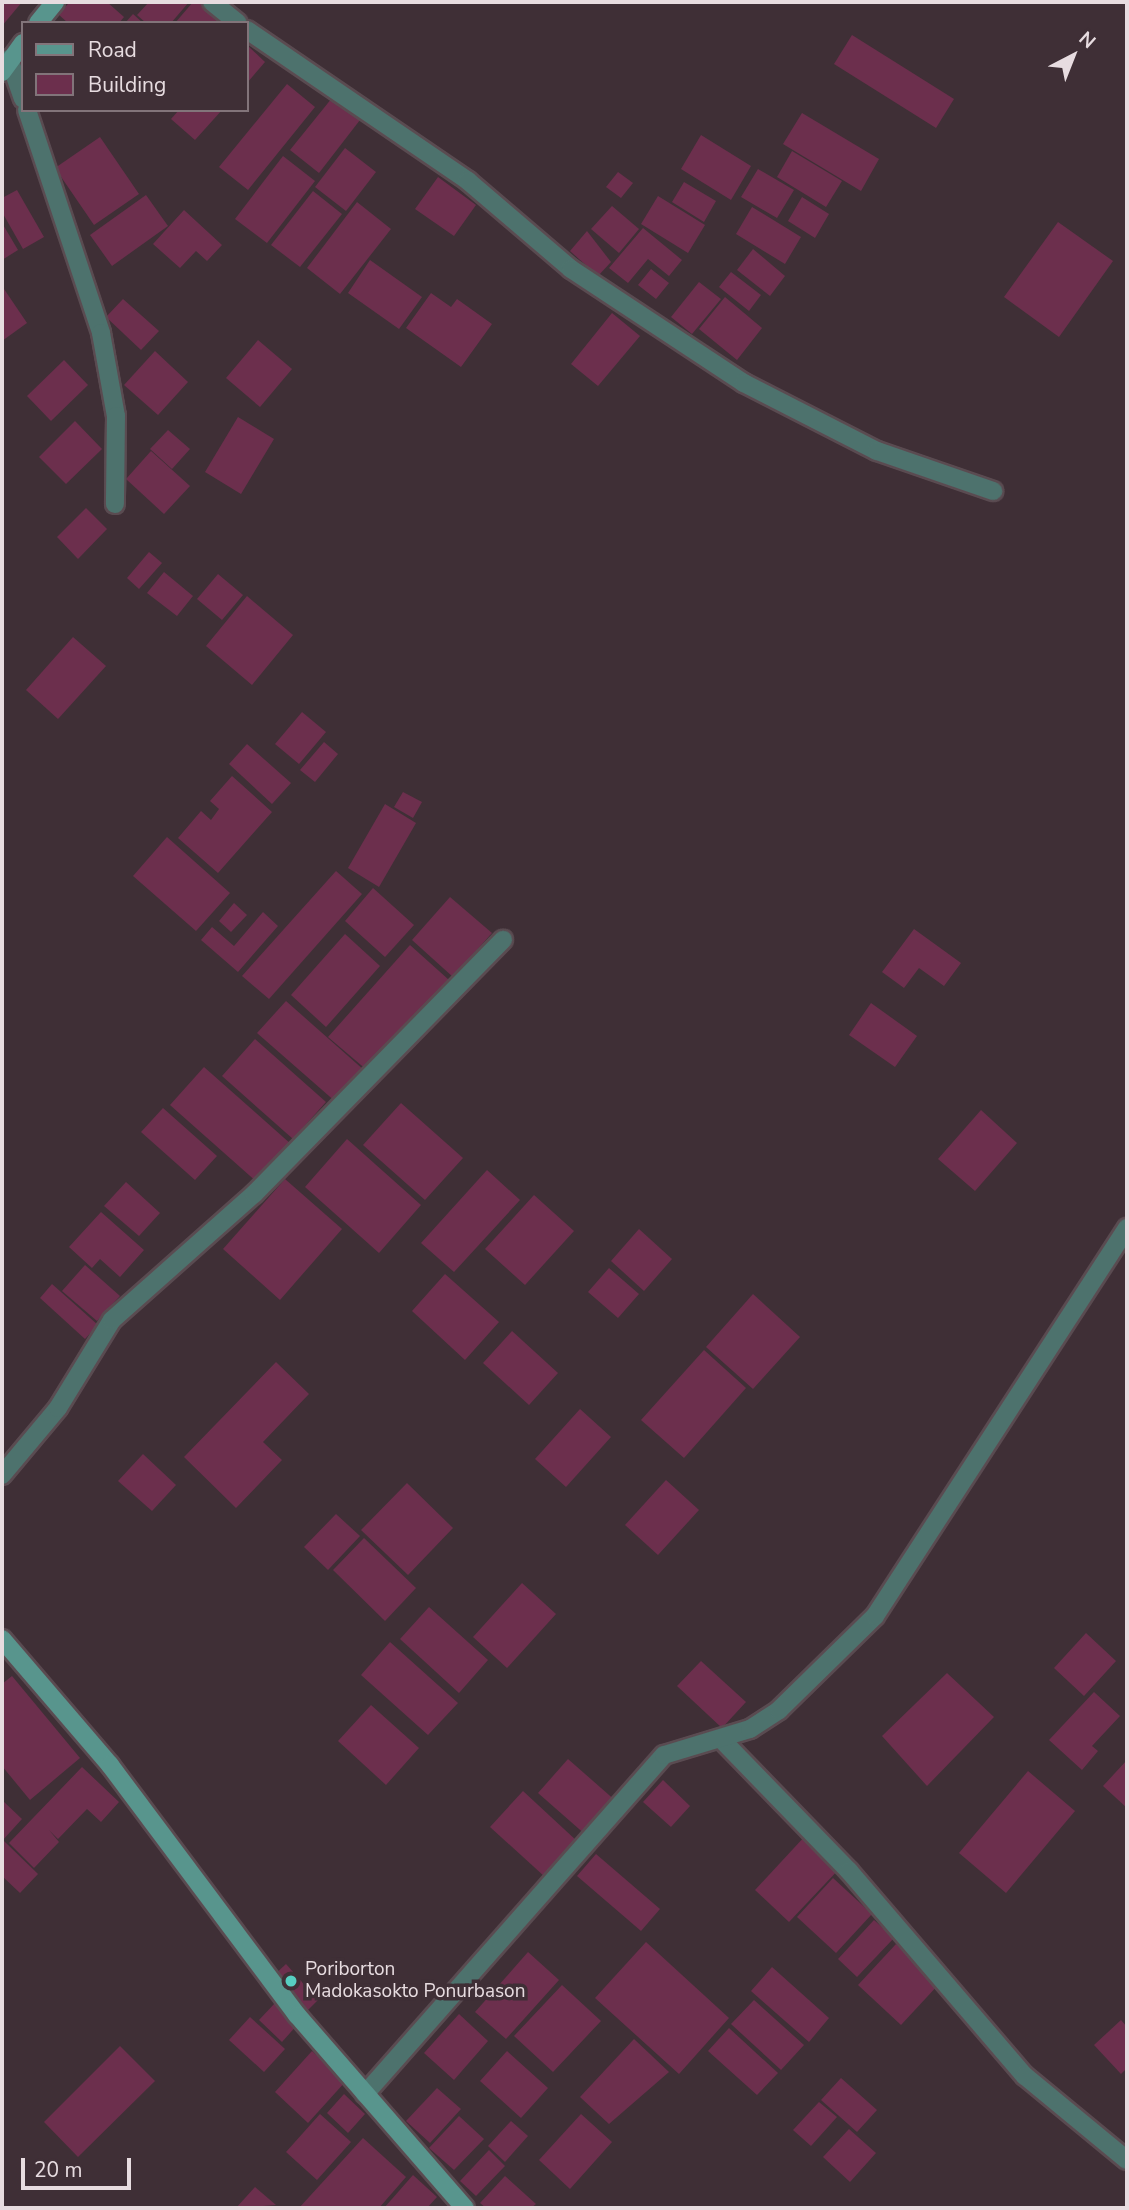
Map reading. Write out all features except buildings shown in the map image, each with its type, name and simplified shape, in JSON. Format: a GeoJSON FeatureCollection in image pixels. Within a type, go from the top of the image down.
{"type":"FeatureCollection","features":[{"type":"Feature","properties":{"kind":"street"},"geometry":{"type":"LineString","coordinates":[[40,21],[55,2]]}},
{"type":"Feature","properties":{"kind":"street"},"geometry":{"type":"LineString","coordinates":[[212,2],[236,21]]}},
{"type":"Feature","properties":{"kind":"street"},"geometry":{"type":"LineString","coordinates":[[248,31],[468,181],[571,269],[744,383],[877,451],[993,491]]}},
{"type":"Feature","properties":{"kind":"street"},"geometry":{"type":"LineString","coordinates":[[21,46],[6,66],[21,95]]}},
{"type":"Feature","properties":{"kind":"street"},"geometry":{"type":"LineString","coordinates":[[28,112],[101,333],[116,416],[115,503]]}},
{"type":"Feature","properties":{"kind":"street"},"geometry":{"type":"LineString","coordinates":[[2,1475],[58,1408],[112,1320],[254,1194],[503,940]]}},
{"type":"Feature","properties":{"kind":"street"},"geometry":{"type":"LineString","coordinates":[[365,2094],[646,1772],[675,1748],[721,1739],[779,1710],[874,1616],[1127,1228]]}},
{"type":"Feature","properties":{"kind":"street"},"geometry":{"type":"LineString","coordinates":[[2,1639],[110,1765],[365,2094],[465,2208]]}},
{"type":"Feature","properties":{"kind":"street"},"geometry":{"type":"LineString","coordinates":[[721,1739],[849,1871],[1025,2076],[1127,2160]]}},
{"type":"Feature","properties":{"kind":"place","name":"Poriborton Madokasokto Ponurbason"},"geometry":{"type":"Point","coordinates":[291,1981]}}]}
